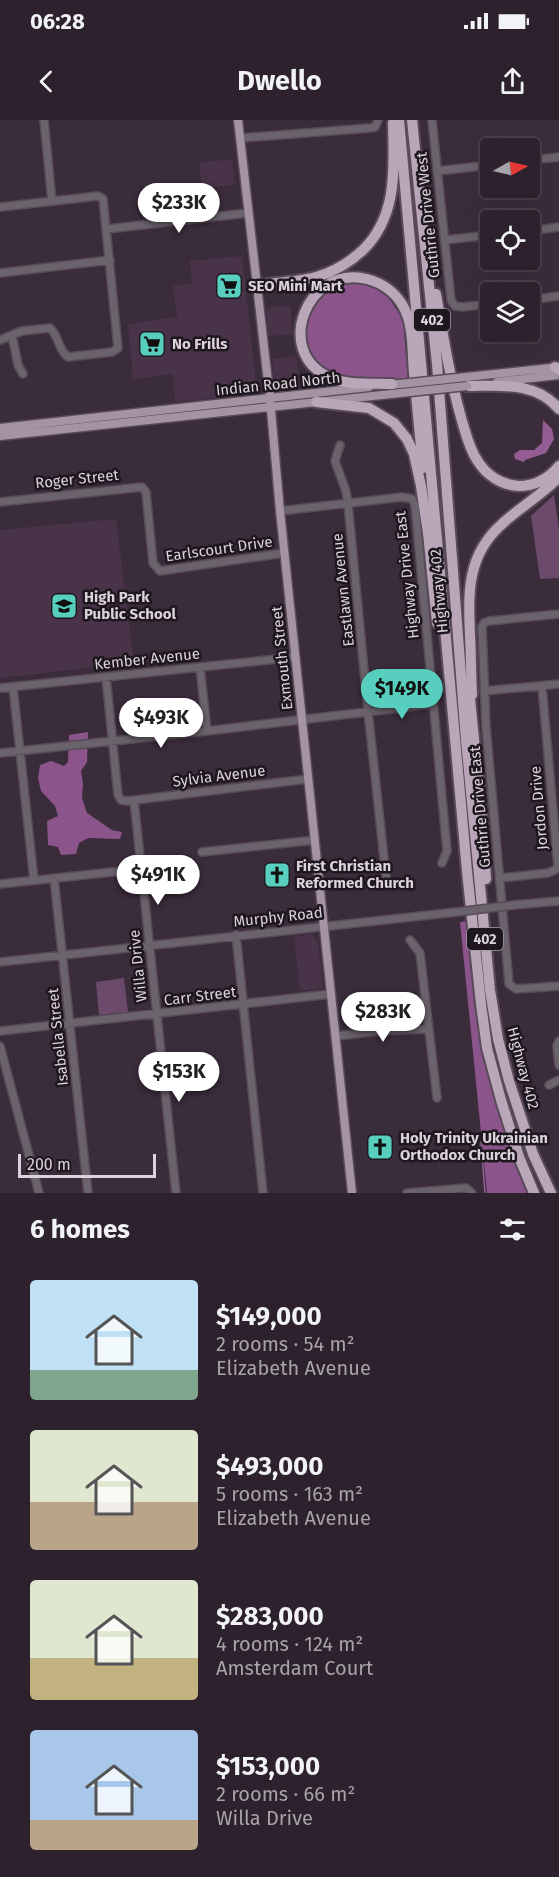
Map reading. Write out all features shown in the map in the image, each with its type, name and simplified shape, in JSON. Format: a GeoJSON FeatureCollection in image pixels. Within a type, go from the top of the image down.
{"type":"FeatureCollection","features":[{"type":"Feature","properties":{"kind":"highway"},"geometry":{"type":"LineString","coordinates":[[256,285],[314,278],[337,270],[373,240],[384,222],[392,191],[393,120]]}},
{"type":"Feature","properties":{"kind":"highway","name":"Highway 402"},"geometry":{"type":"LineString","coordinates":[[399,120],[467,871],[487,1048],[519,1157],[534,1193]]}},
{"type":"Feature","properties":{"kind":"highway"},"geometry":{"type":"LineString","coordinates":[[408,120],[433,375],[459,690],[466,740]]}},
{"type":"Feature","properties":{"kind":"highway","name":"Highway 402"},"geometry":{"type":"LineString","coordinates":[[412,120],[443,436],[466,740],[494,1018],[509,1082],[526,1134],[551,1193]]}},
{"type":"Feature","properties":{"kind":"highway"},"geometry":{"type":"LineString","coordinates":[[418,120],[497,1001],[505,1050],[526,1134]]}},
{"type":"Feature","properties":{"kind":"highway"},"geometry":{"type":"LineString","coordinates":[[393,384],[337,380],[319,371],[309,360],[301,340],[302,321],[310,301],[327,285],[348,278],[374,281],[391,291],[405,312],[410,331],[428,533],[456,797],[467,871]]}},
{"type":"Feature","properties":{"kind":"highway"},"geometry":{"type":"LineString","coordinates":[[435,290],[458,408],[477,461],[488,474],[497,480],[518,486],[530,485],[543,480],[559,466]]}},
{"type":"Feature","properties":{"kind":"highway"},"geometry":{"type":"LineString","coordinates":[[467,381],[530,389],[543,394],[559,409]]}},
{"type":"Feature","properties":{"kind":"highway"},"geometry":{"type":"LineString","coordinates":[[316,402],[369,408],[399,427],[411,447],[416,462],[428,533]]}},
{"type":"Feature","properties":{"kind":"highway"},"geometry":{"type":"LineString","coordinates":[[473,716],[469,604],[473,568],[480,550],[494,531],[559,477]]}},
{"type":"Feature","properties":{"kind":"main road","name":"Exmouth Street"},"geometry":{"type":"LineString","coordinates":[[238,120],[270,403],[352,1193]]}},
{"type":"Feature","properties":{"kind":"main road","name":"Indian Road North"},"geometry":{"type":"LineString","coordinates":[[0,428],[270,403],[316,402],[410,387],[558,370]]}},
{"type":"Feature","properties":{"kind":"main road","name":"Indian Road North"},"geometry":{"type":"LineString","coordinates":[[0,436],[270,403],[393,384],[410,387]]}},
{"type":"Feature","properties":{"kind":"street"},"geometry":{"type":"LineString","coordinates":[[44,120],[52,201]]}},
{"type":"Feature","properties":{"kind":"street","name":"Guthrie Drive West"},"geometry":{"type":"LineString","coordinates":[[432,120],[451,300],[455,306],[480,305]]}},
{"type":"Feature","properties":{"kind":"street"},"geometry":{"type":"LineString","coordinates":[[240,138],[370,128],[377,123]]}},
{"type":"Feature","properties":{"kind":"street"},"geometry":{"type":"LineString","coordinates":[[540,159],[559,157]]}},
{"type":"Feature","properties":{"kind":"street"},"geometry":{"type":"LineString","coordinates":[[437,171],[480,166]]}},
{"type":"Feature","properties":{"kind":"street"},"geometry":{"type":"LineString","coordinates":[[0,207],[102,197],[118,348],[117,351],[68,357],[63,353],[55,332],[50,328],[22,331],[0,340]]}},
{"type":"Feature","properties":{"kind":"street"},"geometry":{"type":"LineString","coordinates":[[107,229],[248,213]]}},
{"type":"Feature","properties":{"kind":"street"},"geometry":{"type":"LineString","coordinates":[[540,230],[559,227]]}},
{"type":"Feature","properties":{"kind":"street"},"geometry":{"type":"LineString","coordinates":[[444,240],[480,236]]}},
{"type":"Feature","properties":{"kind":"street"},"geometry":{"type":"LineString","coordinates":[[0,273],[110,260]]}},
{"type":"Feature","properties":{"kind":"street"},"geometry":{"type":"LineString","coordinates":[[540,299],[559,296]]}},
{"type":"Feature","properties":{"kind":"street"},"geometry":{"type":"LineString","coordinates":[[12,335],[18,365],[23,374]]}},
{"type":"Feature","properties":{"kind":"street","name":"Eastlawn Avenue"},"geometry":{"type":"LineString","coordinates":[[340,445],[335,457],[348,504],[386,877]]}},
{"type":"Feature","properties":{"kind":"street","name":"Roger Street"},"geometry":{"type":"LineString","coordinates":[[0,502],[138,486],[145,489],[147,500]]}},
{"type":"Feature","properties":{"kind":"street","name":"Highway Drive East"},"geometry":{"type":"LineString","coordinates":[[348,504],[407,497],[415,505],[447,851],[442,863]]}},
{"type":"Feature","properties":{"kind":"street","name":"Earlscourt Drive"},"geometry":{"type":"LineString","coordinates":[[147,500],[153,563],[160,571],[284,553]]}},
{"type":"Feature","properties":{"kind":"street"},"geometry":{"type":"LineString","coordinates":[[280,511],[348,504]]}},
{"type":"Feature","properties":{"kind":"street","name":"Guthrie Drive East"},"geometry":{"type":"LineString","coordinates":[[559,614],[484,623],[482,631],[484,691],[508,980],[513,988],[559,986]]}},
{"type":"Feature","properties":{"kind":"street","name":"Kember Avenue"},"geometry":{"type":"LineString","coordinates":[[0,688],[296,657]]}},
{"type":"Feature","properties":{"kind":"street"},"geometry":{"type":"LineString","coordinates":[[200,667],[207,731]]}},
{"type":"Feature","properties":{"kind":"street"},"geometry":{"type":"LineString","coordinates":[[106,677],[119,798],[134,800]]}},
{"type":"Feature","properties":{"kind":"street"},"geometry":{"type":"LineString","coordinates":[[484,691],[559,684]]}},
{"type":"Feature","properties":{"kind":"street","name":"Jordon Drive"},"geometry":{"type":"LineString","coordinates":[[500,878],[548,873],[558,867],[542,686]]}},
{"type":"Feature","properties":{"kind":"street"},"geometry":{"type":"LineString","coordinates":[[13,687],[33,880]]}},
{"type":"Feature","properties":{"kind":"street"},"geometry":{"type":"LineString","coordinates":[[0,753],[433,704]]}},
{"type":"Feature","properties":{"kind":"street","name":"Sylvia Avenue"},"geometry":{"type":"LineString","coordinates":[[134,800],[309,779]]}},
{"type":"Feature","properties":{"kind":"street","name":"Willa Drive"},"geometry":{"type":"LineString","coordinates":[[134,800],[176,1193]]}},
{"type":"Feature","properties":{"kind":"street"},"geometry":{"type":"LineString","coordinates":[[202,852],[315,840]]}},
{"type":"Feature","properties":{"kind":"street"},"geometry":{"type":"LineString","coordinates":[[0,884],[141,868]]}},
{"type":"Feature","properties":{"kind":"street","name":"Isabella Street"},"geometry":{"type":"LineString","coordinates":[[54,878],[88,1193]]}},
{"type":"Feature","properties":{"kind":"street","name":"Murphy Road"},"geometry":{"type":"LineString","coordinates":[[0,962],[559,901]]}},
{"type":"Feature","properties":{"kind":"street"},"geometry":{"type":"LineString","coordinates":[[236,935],[263,1193]]}},
{"type":"Feature","properties":{"kind":"street"},"geometry":{"type":"LineString","coordinates":[[410,940],[420,953],[436,1098]]}},
{"type":"Feature","properties":{"kind":"street","name":"Carr Street"},"geometry":{"type":"LineString","coordinates":[[0,1031],[331,994]]}},
{"type":"Feature","properties":{"kind":"street"},"geometry":{"type":"LineString","coordinates":[[336,1036],[428,1029]]}},
{"type":"Feature","properties":{"kind":"street"},"geometry":{"type":"LineString","coordinates":[[559,1041],[557,1046],[559,1065]]}},
{"type":"Feature","properties":{"kind":"street"},"geometry":{"type":"LineString","coordinates":[[0,1046],[39,1193]]}},
{"type":"Feature","properties":{"kind":"street"},"geometry":{"type":"LineString","coordinates":[[549,1085],[559,1080]]}},
{"type":"Feature","properties":{"kind":"street"},"geometry":{"type":"LineString","coordinates":[[407,1193],[466,1188],[472,1193]]}},
{"type":"Feature","properties":{"kind":"shaded area"},"geometry":{"type":"Polygon","coordinates":[[[232,159],[235,185],[202,188],[199,163],[232,159]]]}},
{"type":"Feature","properties":{"kind":"shaded area"},"geometry":{"type":"Polygon","coordinates":[[[242,256],[257,393],[175,402],[173,374],[133,379],[128,324],[177,317],[173,286],[192,283],[190,261],[242,256]]]}},
{"type":"Feature","properties":{"kind":"shaded area"},"geometry":{"type":"Polygon","coordinates":[[[352,282],[370,282],[383,290],[403,319],[408,380],[355,378],[330,373],[314,361],[304,340],[309,308],[319,297],[335,287],[352,282]]]}},
{"type":"Feature","properties":{"kind":"shaded area"},"geometry":{"type":"Polygon","coordinates":[[[290,306],[293,334],[268,336],[266,308],[290,306]]]}},
{"type":"Feature","properties":{"kind":"shaded area"},"geometry":{"type":"Polygon","coordinates":[[[296,356],[300,386],[275,388],[272,359],[296,356]]]}},
{"type":"Feature","properties":{"kind":"shaded area"},"geometry":{"type":"Polygon","coordinates":[[[543,420],[552,429],[554,439],[546,453],[524,462],[515,459],[514,454],[520,450],[534,450],[542,443],[543,420]]]}},
{"type":"Feature","properties":{"kind":"shaded area"},"geometry":{"type":"Polygon","coordinates":[[[554,495],[559,529],[559,578],[540,579],[531,516],[554,495]]]}},
{"type":"Feature","properties":{"kind":"shaded area","name":"High Park Public School"},"geometry":{"type":"Polygon","coordinates":[[[116,519],[134,663],[0,678],[0,530],[116,519]]]}},
{"type":"Feature","properties":{"kind":"shaded area"},"geometry":{"type":"Polygon","coordinates":[[[88,732],[87,762],[81,771],[82,798],[87,813],[112,830],[122,832],[120,839],[88,838],[79,843],[76,854],[61,855],[58,847],[48,845],[47,821],[58,816],[55,806],[41,791],[38,778],[40,765],[51,761],[64,766],[68,762],[69,735],[88,732]]]}},
{"type":"Feature","properties":{"kind":"shaded area"},"geometry":{"type":"Polygon","coordinates":[[[466,921],[479,1026],[491,1088],[529,1193],[487,1193],[460,922],[466,921]]]}},
{"type":"Feature","properties":{"kind":"shaded area"},"geometry":{"type":"Polygon","coordinates":[[[312,934],[318,943],[323,988],[300,991],[294,937],[312,934]]]}},
{"type":"Feature","properties":{"kind":"shaded area"},"geometry":{"type":"Polygon","coordinates":[[[124,978],[128,1012],[99,1015],[96,982],[124,978]]]}},
{"type":"Feature","properties":{"kind":"waterway"},"geometry":{"type":"LineString","coordinates":[[481,1142],[485,1193]]}},
{"type":"Feature","properties":{"kind":"place","name":"SEO Mini Mart"},"geometry":{"type":"Point","coordinates":[229,286]}},
{"type":"Feature","properties":{"kind":"place","name":"No Frills"},"geometry":{"type":"Point","coordinates":[152,344]}},
{"type":"Feature","properties":{"kind":"place","name":"High Park Public School"},"geometry":{"type":"Point","coordinates":[64,606]}},
{"type":"Feature","properties":{"kind":"place","name":"First Christian Reformed Church"},"geometry":{"type":"Point","coordinates":[277,875]}},
{"type":"Feature","properties":{"kind":"place","name":"Holy Trinity Ukrainian Orthodox Church"},"geometry":{"type":"Point","coordinates":[380,1147]}}]}
